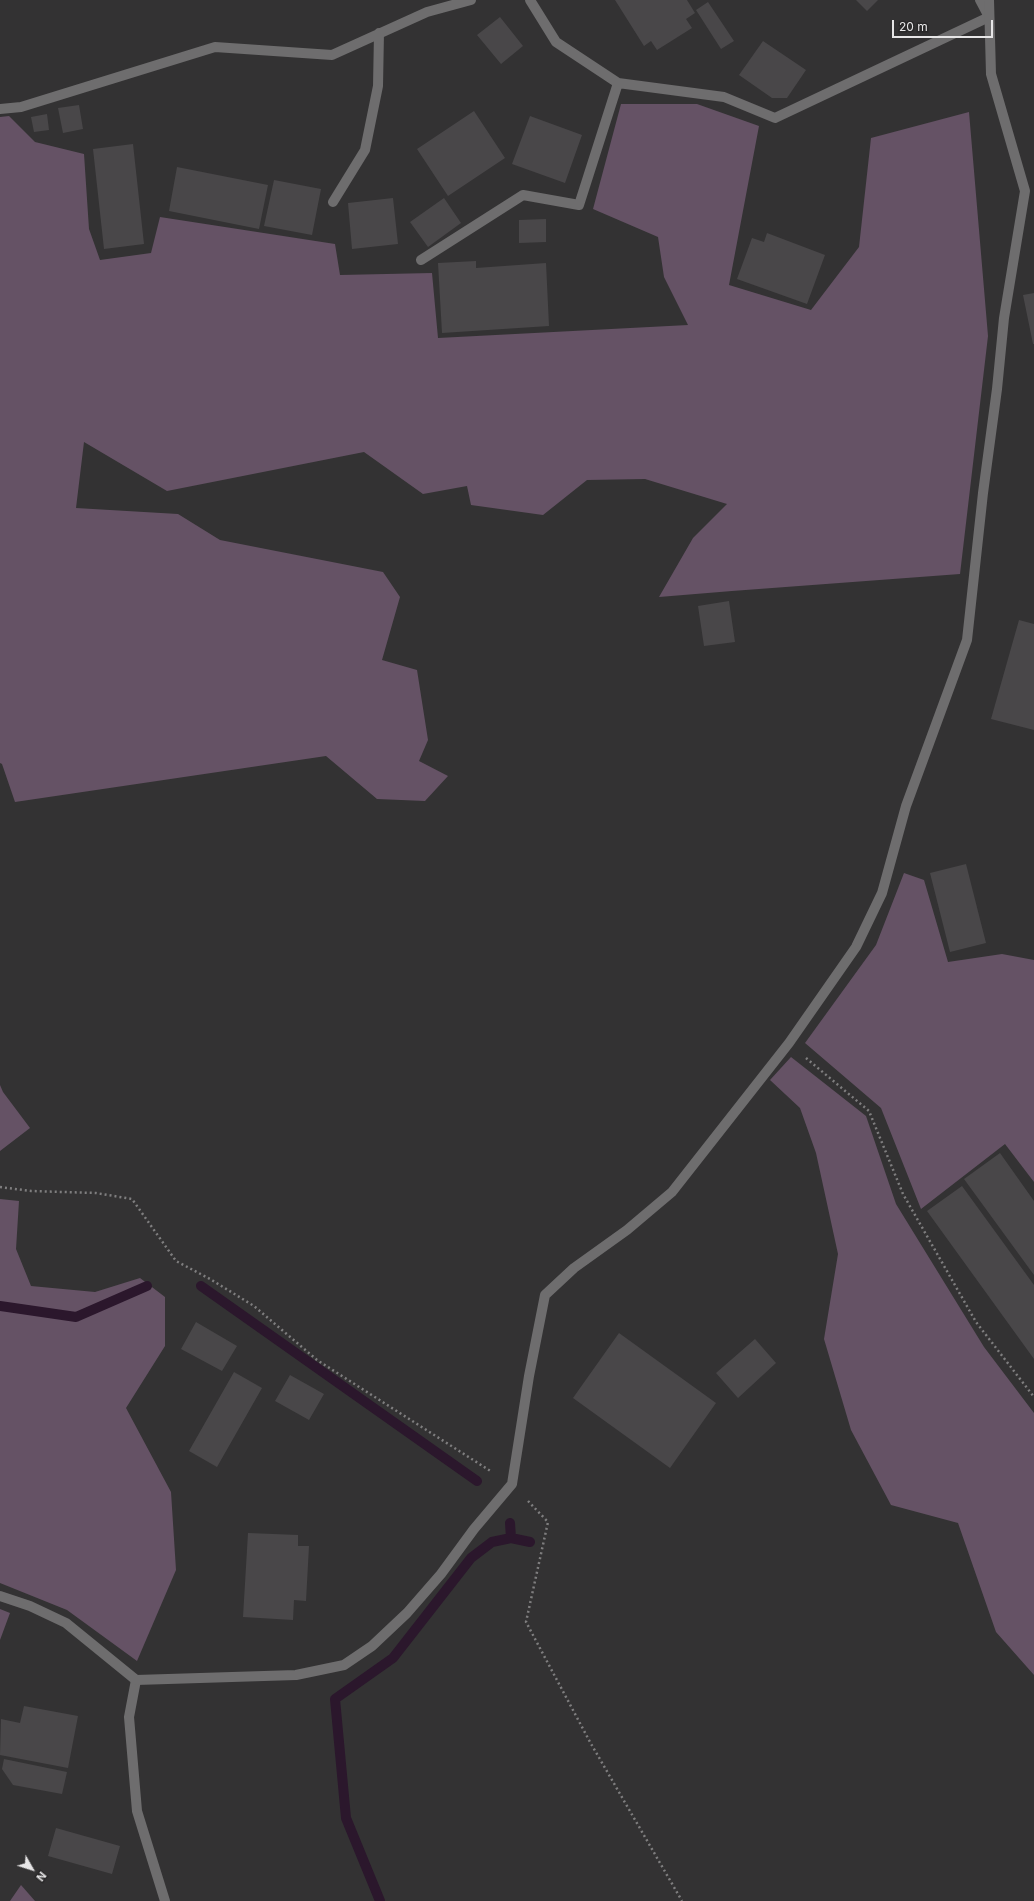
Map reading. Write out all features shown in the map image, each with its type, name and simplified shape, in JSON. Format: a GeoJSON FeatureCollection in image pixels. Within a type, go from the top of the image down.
{"type":"FeatureCollection","features":[{"type":"Feature","properties":{"kind":"street"},"geometry":{"type":"LineString","coordinates":[[0,109],[21,107],[215,47],[332,55],[427,12],[470,0]]}},
{"type":"Feature","properties":{"kind":"street"},"geometry":{"type":"LineString","coordinates":[[530,0],[556,42],[618,83],[724,97],[775,118],[989,17]]}},
{"type":"Feature","properties":{"kind":"street"},"geometry":{"type":"LineString","coordinates":[[980,0],[989,17]]}},
{"type":"Feature","properties":{"kind":"street"},"geometry":{"type":"LineString","coordinates":[[0,1596],[30,1606],[66,1623],[136,1680],[296,1675],[344,1665],[372,1646],[407,1613],[441,1574],[474,1529],[512,1484],[529,1376],[546,1295],[574,1268],[627,1230],[672,1192],[789,1044],[856,947],[882,893],[906,806],[967,640],[1004,318],[1029,192],[991,74],[989,0]]}},
{"type":"Feature","properties":{"kind":"street"},"geometry":{"type":"LineString","coordinates":[[333,202],[365,150],[378,86],[379,33]]}},
{"type":"Feature","properties":{"kind":"street"},"geometry":{"type":"LineString","coordinates":[[421,260],[523,195],[579,205],[618,83]]}},
{"type":"Feature","properties":{"kind":"street"},"geometry":{"type":"LineString","coordinates":[[136,1680],[129,1717],[137,1811],[165,1901]]}},
{"type":"Feature","properties":{"kind":"path"},"geometry":{"type":"LineString","coordinates":[[789,1044],[869,1112],[903,1194],[976,1322],[1034,1397]]}},
{"type":"Feature","properties":{"kind":"path"},"geometry":{"type":"LineString","coordinates":[[0,1186],[31,1191],[96,1193],[132,1199],[176,1261],[210,1279],[254,1306],[317,1360],[476,1464],[512,1484],[548,1522],[526,1622],[590,1742],[682,1901]]}},
{"type":"Feature","properties":{"kind":"shaded area"},"geometry":{"type":"Polygon","coordinates":[[[621,104],[697,104],[759,126],[729,285],[811,310],[859,247],[871,138],[969,112],[988,336],[960,574],[659,597],[693,538],[727,504],[645,479],[587,480],[543,515],[471,505],[467,486],[423,494],[364,452],[167,491],[84,442],[76,508],[178,514],[220,540],[383,572],[400,597],[382,660],[417,670],[428,740],[419,761],[448,776],[425,801],[377,799],[326,756],[15,802],[2,764],[0,763],[0,117],[9,116],[35,142],[84,154],[89,229],[100,260],[151,253],[160,217],[335,244],[340,275],[432,273],[438,338],[688,325],[664,277],[658,237],[593,209],[621,104]]]}},
{"type":"Feature","properties":{"kind":"shaded area"},"geometry":{"type":"Polygon","coordinates":[[[904,873],[924,880],[948,962],[1002,954],[1034,960],[1034,1182],[1005,1144],[921,1209],[881,1108],[805,1043],[876,945],[904,873]]]}},
{"type":"Feature","properties":{"kind":"shaded area"},"geometry":{"type":"Polygon","coordinates":[[[791,1057],[866,1116],[896,1204],[984,1347],[1034,1413],[1034,1675],[996,1632],[958,1523],[891,1505],[851,1430],[824,1339],[838,1254],[816,1153],[800,1108],[770,1080],[791,1057]]]}},
{"type":"Feature","properties":{"kind":"shaded area"},"geometry":{"type":"Polygon","coordinates":[[[0,1085],[3,1092],[30,1128],[0,1151],[0,1085]]]}},
{"type":"Feature","properties":{"kind":"shaded area"},"geometry":{"type":"Polygon","coordinates":[[[0,1199],[19,1201],[16,1249],[31,1286],[95,1292],[140,1278],[165,1297],[165,1346],[126,1408],[171,1492],[176,1570],[137,1661],[67,1610],[0,1583],[0,1199]]]}},
{"type":"Feature","properties":{"kind":"shaded area"},"geometry":{"type":"Polygon","coordinates":[[[0,1609],[10,1613],[0,1640],[0,1609]]]}},
{"type":"Feature","properties":{"kind":"shaded area"},"geometry":{"type":"Polygon","coordinates":[[[21,1885],[35,1901],[10,1901],[21,1885]]]}},
{"type":"Feature","properties":{"kind":"building"},"geometry":{"type":"Polygon","coordinates":[[[615,0],[687,0],[695,13],[686,19],[692,28],[657,50],[651,41],[644,46],[615,0]]]}},
{"type":"Feature","properties":{"kind":"building"},"geometry":{"type":"Polygon","coordinates":[[[856,0],[878,0],[867,11],[856,0]]]}},
{"type":"Feature","properties":{"kind":"building"},"geometry":{"type":"Polygon","coordinates":[[[708,2],[734,41],[721,49],[696,10],[708,2]]]}},
{"type":"Feature","properties":{"kind":"building"},"geometry":{"type":"Polygon","coordinates":[[[500,17],[523,46],[501,64],[477,35],[500,17]]]}},
{"type":"Feature","properties":{"kind":"building"},"geometry":{"type":"Polygon","coordinates":[[[763,41],[806,70],[787,98],[772,98],[739,75],[763,41]]]}},
{"type":"Feature","properties":{"kind":"building"},"geometry":{"type":"Polygon","coordinates":[[[79,105],[83,129],[63,133],[58,108],[79,105]]]}},
{"type":"Feature","properties":{"kind":"building"},"geometry":{"type":"Polygon","coordinates":[[[474,111],[505,158],[448,196],[417,149],[474,111]]]}},
{"type":"Feature","properties":{"kind":"building"},"geometry":{"type":"Polygon","coordinates":[[[47,114],[49,130],[34,132],[31,117],[47,114]]]}},
{"type":"Feature","properties":{"kind":"building"},"geometry":{"type":"Polygon","coordinates":[[[530,116],[582,135],[565,183],[512,164],[530,116]]]}},
{"type":"Feature","properties":{"kind":"building"},"geometry":{"type":"Polygon","coordinates":[[[133,144],[144,244],[104,249],[93,149],[133,144]]]}},
{"type":"Feature","properties":{"kind":"building"},"geometry":{"type":"Polygon","coordinates":[[[177,167],[268,185],[259,229],[169,211],[177,167]]]}},
{"type":"Feature","properties":{"kind":"building"},"geometry":{"type":"Polygon","coordinates":[[[274,180],[321,189],[312,235],[264,226],[274,180]]]}},
{"type":"Feature","properties":{"kind":"building"},"geometry":{"type":"Polygon","coordinates":[[[393,198],[398,244],[352,249],[348,203],[393,198]]]}},
{"type":"Feature","properties":{"kind":"building"},"geometry":{"type":"Polygon","coordinates":[[[444,198],[461,223],[428,247],[410,222],[444,198]]]}},
{"type":"Feature","properties":{"kind":"building"},"geometry":{"type":"Polygon","coordinates":[[[546,219],[546,242],[519,243],[519,220],[546,219]]]}},
{"type":"Feature","properties":{"kind":"building"},"geometry":{"type":"Polygon","coordinates":[[[767,233],[825,255],[807,304],[737,279],[752,238],[764,242],[767,233]]]}},
{"type":"Feature","properties":{"kind":"building"},"geometry":{"type":"Polygon","coordinates":[[[476,261],[476,268],[546,263],[549,326],[442,333],[438,263],[476,261]]]}},
{"type":"Feature","properties":{"kind":"building"},"geometry":{"type":"Polygon","coordinates":[[[1034,293],[1034,344],[1033,344],[1023,295],[1034,293]]]}},
{"type":"Feature","properties":{"kind":"building"},"geometry":{"type":"Polygon","coordinates":[[[729,601],[735,642],[704,646],[698,606],[729,601]]]}},
{"type":"Feature","properties":{"kind":"building"},"geometry":{"type":"Polygon","coordinates":[[[1019,620],[1034,624],[1034,730],[991,719],[1019,620]]]}},
{"type":"Feature","properties":{"kind":"building"},"geometry":{"type":"Polygon","coordinates":[[[966,864],[986,943],[950,952],[930,873],[966,864]]]}},
{"type":"Feature","properties":{"kind":"building"},"geometry":{"type":"Polygon","coordinates":[[[1000,1153],[1034,1201],[1034,1275],[964,1179],[1000,1153]]]}},
{"type":"Feature","properties":{"kind":"building"},"geometry":{"type":"Polygon","coordinates":[[[962,1186],[1034,1285],[1034,1359],[927,1211],[962,1186]]]}},
{"type":"Feature","properties":{"kind":"building"},"geometry":{"type":"Polygon","coordinates":[[[196,1322],[237,1346],[222,1371],[181,1349],[196,1322]]]}},
{"type":"Feature","properties":{"kind":"building"},"geometry":{"type":"Polygon","coordinates":[[[619,1333],[716,1403],[670,1468],[573,1398],[619,1333]]]}},
{"type":"Feature","properties":{"kind":"building"},"geometry":{"type":"Polygon","coordinates":[[[755,1339],[776,1363],[738,1398],[716,1373],[755,1339]]]}},
{"type":"Feature","properties":{"kind":"building"},"geometry":{"type":"Polygon","coordinates":[[[234,1372],[262,1388],[217,1467],[189,1451],[234,1372]]]}},
{"type":"Feature","properties":{"kind":"building"},"geometry":{"type":"Polygon","coordinates":[[[290,1375],[324,1394],[309,1420],[275,1401],[290,1375]]]}},
{"type":"Feature","properties":{"kind":"building"},"geometry":{"type":"Polygon","coordinates":[[[248,1533],[298,1535],[298,1546],[309,1546],[306,1601],[294,1600],[293,1620],[243,1617],[248,1533]]]}},
{"type":"Feature","properties":{"kind":"building"},"geometry":{"type":"Polygon","coordinates":[[[24,1706],[78,1716],[68,1768],[0,1755],[1,1719],[20,1723],[24,1706]]]}},
{"type":"Feature","properties":{"kind":"building"},"geometry":{"type":"Polygon","coordinates":[[[4,1759],[67,1772],[62,1794],[13,1785],[2,1769],[4,1759]]]}},
{"type":"Feature","properties":{"kind":"building"},"geometry":{"type":"Polygon","coordinates":[[[56,1828],[120,1846],[112,1874],[48,1856],[56,1828]]]}},
{"type":"Feature","properties":{"kind":"waterway"},"geometry":{"type":"LineString","coordinates":[[0,1306],[76,1317],[147,1286]]}},
{"type":"Feature","properties":{"kind":"waterway"},"geometry":{"type":"LineString","coordinates":[[201,1286],[477,1481]]}},
{"type":"Feature","properties":{"kind":"waterway"},"geometry":{"type":"LineString","coordinates":[[510,1523],[511,1538]]}},
{"type":"Feature","properties":{"kind":"waterway"},"geometry":{"type":"LineString","coordinates":[[380,1901],[346,1818],[335,1699],[393,1658],[471,1558],[492,1542],[511,1538],[530,1542]]}}]}
